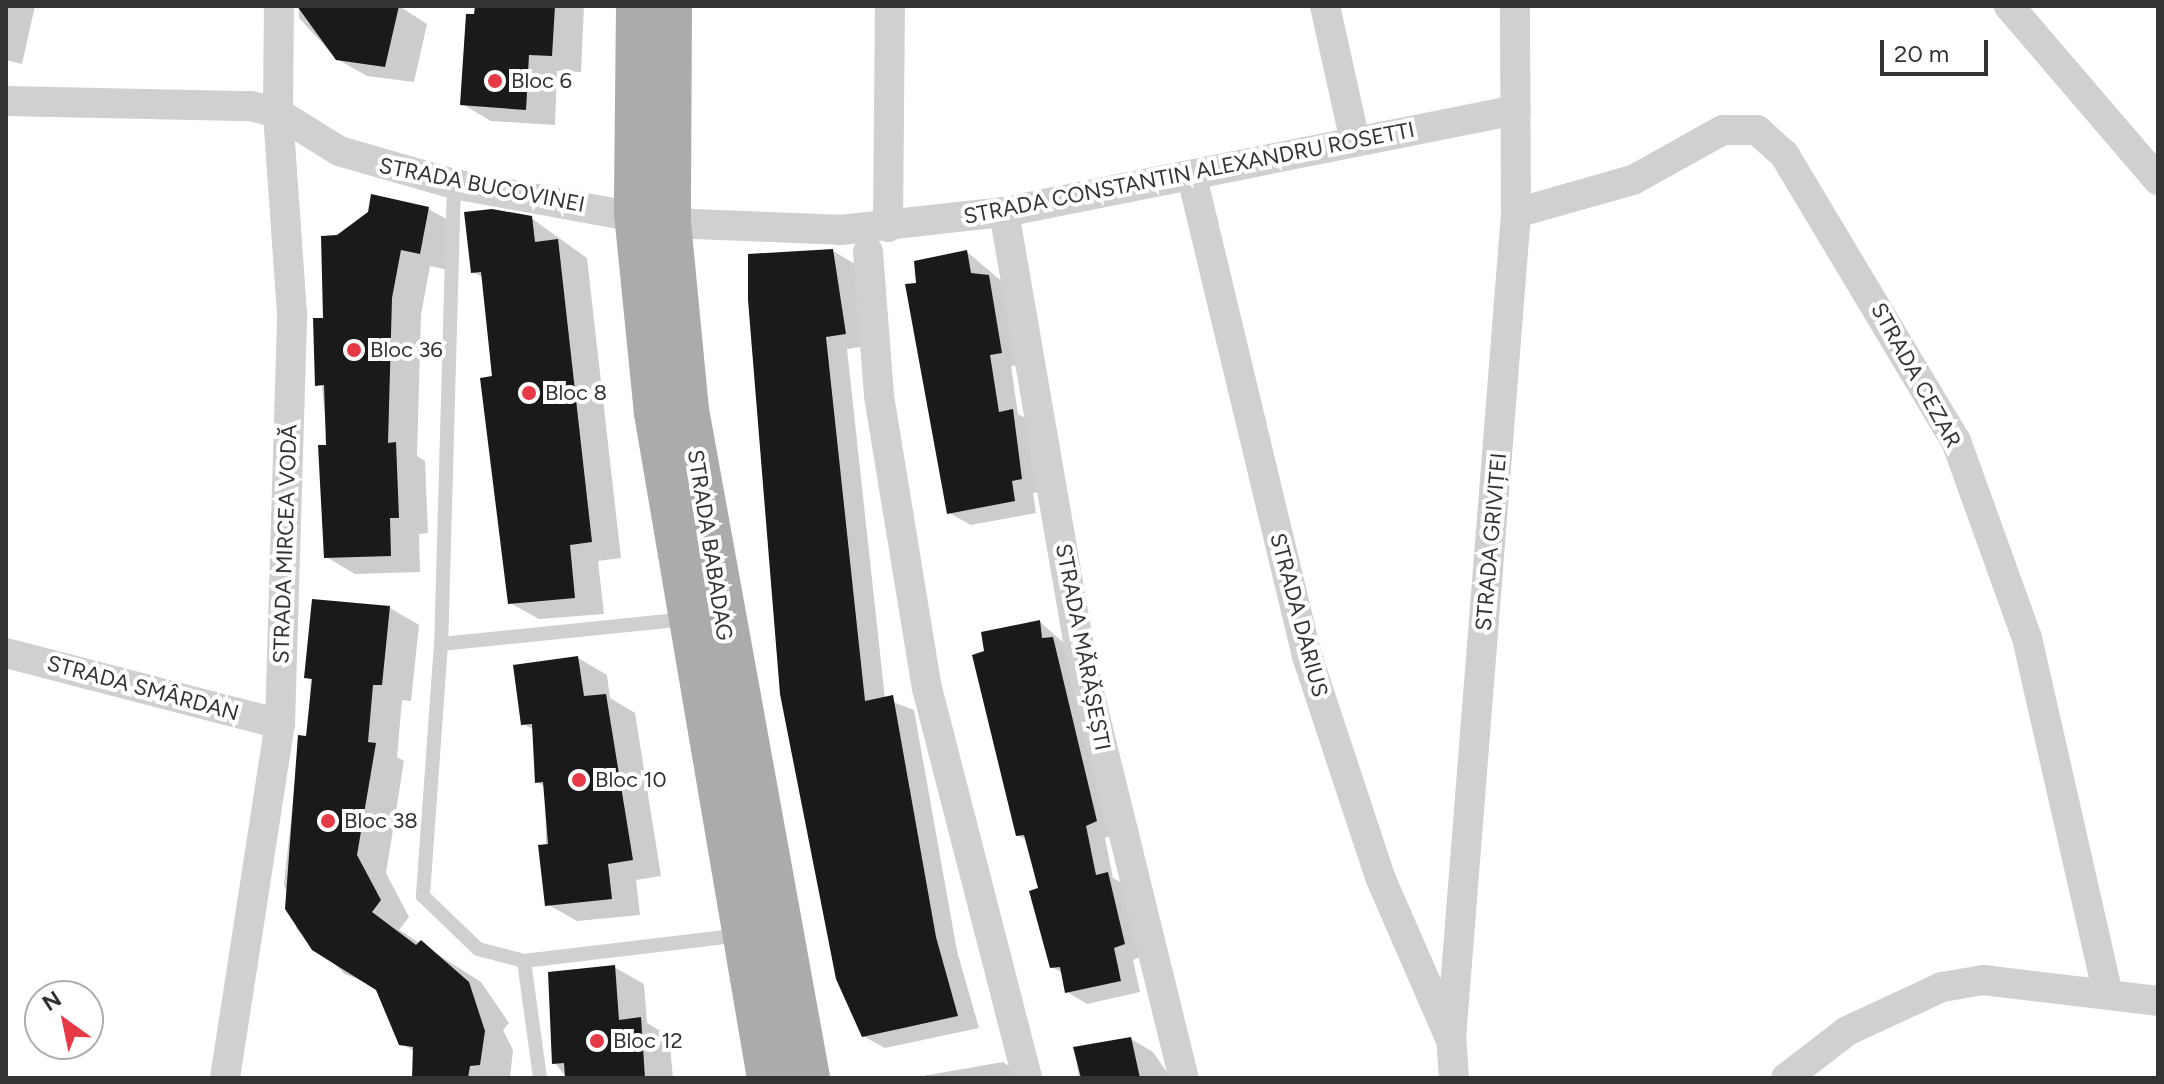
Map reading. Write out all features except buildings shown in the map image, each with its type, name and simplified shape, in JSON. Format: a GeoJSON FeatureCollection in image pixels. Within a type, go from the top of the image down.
{"type":"FeatureCollection","features":[{"type":"Feature","properties":{"kind":"main road","name":"STRADA BABADAG"},"geometry":{"type":"LineString","coordinates":[[638,6],[653,218],[687,410],[705,617],[760,933],[769,1078]]}},
{"type":"Feature","properties":{"kind":"main road","name":"STRADA BABADAG"},"geometry":{"type":"LineString","coordinates":[[653,218],[670,6]]}},
{"type":"Feature","properties":{"kind":"main road","name":"STRADA BABADAG"},"geometry":{"type":"LineString","coordinates":[[760,933],[808,1078]]}},
{"type":"Feature","properties":{"kind":"street","name":"STRADA MIRCEA VODĂ"},"geometry":{"type":"LineString","coordinates":[[225,1078],[280,724],[292,314],[278,113],[279,6]]}},
{"type":"Feature","properties":{"kind":"street"},"geometry":{"type":"LineString","coordinates":[[888,227],[890,6]]}},
{"type":"Feature","properties":{"kind":"street"},"geometry":{"type":"LineString","coordinates":[[1325,6],[1355,141]]}},
{"type":"Feature","properties":{"kind":"street","name":"STRADA GRIVIȚEI"},"geometry":{"type":"LineString","coordinates":[[1454,1078],[1451,1039],[1516,213],[1515,6]]}},
{"type":"Feature","properties":{"kind":"street"},"geometry":{"type":"LineString","coordinates":[[2009,6],[2158,180]]}},
{"type":"Feature","properties":{"kind":"street","name":"STRADA BUCOVINEI"},"geometry":{"type":"LineString","coordinates":[[6,101],[251,106],[278,113],[339,151],[454,184],[653,218]]}},
{"type":"Feature","properties":{"kind":"street","name":"STRADA CONSTANTIN ALEXANDRU ROSETTI"},"geometry":{"type":"LineString","coordinates":[[653,218],[888,227],[1004,212],[1192,177],[1516,110]]}},
{"type":"Feature","properties":{"kind":"street","name":"STRADA CEZAR"},"geometry":{"type":"LineString","coordinates":[[1516,213],[1633,180],[1723,130],[1757,130],[1784,154],[1956,441],[2027,638],[2107,991]]}},
{"type":"Feature","properties":{"kind":"street","name":"STRADA DARIUS"},"geometry":{"type":"LineString","coordinates":[[1192,177],[1307,656],[1380,877],[1451,1039]]}},
{"type":"Feature","properties":{"kind":"street","name":"STRADA MĂRĂȘEȘTI"},"geometry":{"type":"LineString","coordinates":[[1004,212],[1083,668],[1184,1078]]}},
{"type":"Feature","properties":{"kind":"street"},"geometry":{"type":"LineString","coordinates":[[868,252],[879,396],[927,688],[1027,1078]]}},
{"type":"Feature","properties":{"kind":"street","name":"STRADA SMÂRDAN"},"geometry":{"type":"LineString","coordinates":[[6,653],[280,724]]}},
{"type":"Feature","properties":{"kind":"street"},"geometry":{"type":"LineString","coordinates":[[1786,1078],[1847,1031],[1942,987],[1983,980],[2107,991],[2158,1001]]}},
{"type":"Feature","properties":{"kind":"lane"},"geometry":{"type":"LineString","coordinates":[[454,184],[441,644],[423,896],[478,949],[524,961],[760,933]]}},
{"type":"Feature","properties":{"kind":"lane"},"geometry":{"type":"LineString","coordinates":[[441,644],[705,617]]}},
{"type":"Feature","properties":{"kind":"lane"},"geometry":{"type":"LineString","coordinates":[[524,961],[540,1078]]}},
{"type":"Feature","properties":{"kind":"place","name":"Bloc 6"},"geometry":{"type":"Point","coordinates":[495,81]}},
{"type":"Feature","properties":{"kind":"place","name":"Bloc 36"},"geometry":{"type":"Point","coordinates":[354,350]}},
{"type":"Feature","properties":{"kind":"place","name":"Bloc 8"},"geometry":{"type":"Point","coordinates":[529,393]}},
{"type":"Feature","properties":{"kind":"place","name":"Bloc 10"},"geometry":{"type":"Point","coordinates":[579,780]}},
{"type":"Feature","properties":{"kind":"place","name":"Bloc 38"},"geometry":{"type":"Point","coordinates":[328,821]}},
{"type":"Feature","properties":{"kind":"place","name":"Bloc 12"},"geometry":{"type":"Point","coordinates":[597,1041]}}]}
